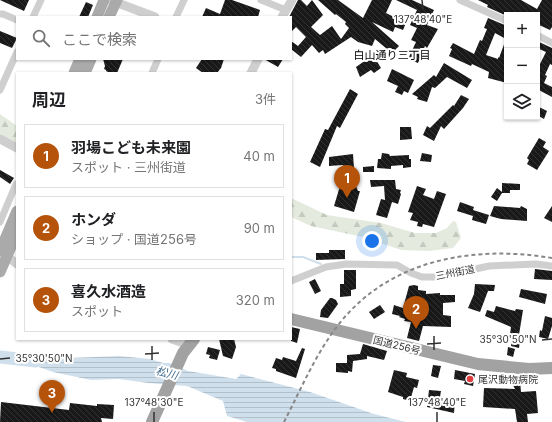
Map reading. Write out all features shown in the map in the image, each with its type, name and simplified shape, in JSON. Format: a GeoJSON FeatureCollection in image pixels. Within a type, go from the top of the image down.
{"type":"FeatureCollection","features":[{"type":"Feature","properties":{"kind":"highway","name":"国道256号"},"geometry":{"type":"LineString","coordinates":[[292,319],[478,364],[529,369],[552,368]]}},
{"type":"Feature","properties":{"kind":"highway"},"geometry":{"type":"LineString","coordinates":[[152,422],[189,346]]}},
{"type":"Feature","properties":{"kind":"main road"},"geometry":{"type":"LineString","coordinates":[[98,16],[112,1]]}},
{"type":"Feature","properties":{"kind":"main road"},"geometry":{"type":"LineString","coordinates":[[109,16],[112,1]]}},
{"type":"Feature","properties":{"kind":"main road"},"geometry":{"type":"LineString","coordinates":[[74,72],[80,60]]}},
{"type":"Feature","properties":{"kind":"main road"},"geometry":{"type":"LineString","coordinates":[[85,72],[91,60]]}},
{"type":"Feature","properties":{"kind":"main road"},"geometry":{"type":"LineString","coordinates":[[0,251],[16,213]]}},
{"type":"Feature","properties":{"kind":"main road"},"geometry":{"type":"LineString","coordinates":[[0,272],[16,234]]}},
{"type":"Feature","properties":{"kind":"street"},"geometry":{"type":"LineString","coordinates":[[33,16],[41,0]]}},
{"type":"Feature","properties":{"kind":"street"},"geometry":{"type":"LineString","coordinates":[[176,16],[184,0]]}},
{"type":"Feature","properties":{"kind":"street"},"geometry":{"type":"LineString","coordinates":[[261,0],[284,13],[292,0]]}},
{"type":"Feature","properties":{"kind":"street"},"geometry":{"type":"LineString","coordinates":[[460,0],[504,20]]}},
{"type":"Feature","properties":{"kind":"street"},"geometry":{"type":"LineString","coordinates":[[112,1],[152,16]]}},
{"type":"Feature","properties":{"kind":"street"},"geometry":{"type":"LineString","coordinates":[[0,14],[16,20]]}},
{"type":"Feature","properties":{"kind":"street"},"geometry":{"type":"LineString","coordinates":[[540,36],[552,42]]}},
{"type":"Feature","properties":{"kind":"street"},"geometry":{"type":"LineString","coordinates":[[0,90],[16,54]]}},
{"type":"Feature","properties":{"kind":"street"},"geometry":{"type":"LineString","coordinates":[[152,72],[158,60]]}},
{"type":"Feature","properties":{"kind":"street"},"geometry":{"type":"LineString","coordinates":[[252,72],[258,60]]}},
{"type":"Feature","properties":{"kind":"street"},"geometry":{"type":"LineString","coordinates":[[0,140],[16,148]]}},
{"type":"Feature","properties":{"kind":"street"},"geometry":{"type":"LineString","coordinates":[[0,222],[16,184]]}},
{"type":"Feature","properties":{"kind":"street"},"geometry":{"type":"LineString","coordinates":[[0,251],[16,263]]}},
{"type":"Feature","properties":{"kind":"street","name":"三州街道"},"geometry":{"type":"LineString","coordinates":[[292,281],[326,267],[346,264],[397,266],[422,277],[439,277],[489,266],[536,264],[552,266]]}},
{"type":"Feature","properties":{"kind":"street"},"geometry":{"type":"LineString","coordinates":[[174,340],[189,346]]}},
{"type":"Feature","properties":{"kind":"green space"},"geometry":{"type":"Polygon","coordinates":[[[0,114],[16,125],[16,143],[0,135],[0,114]]]}},
{"type":"Feature","properties":{"kind":"green space"},"geometry":{"type":"Polygon","coordinates":[[[292,198],[327,215],[381,223],[415,233],[436,233],[447,228],[453,221],[456,222],[461,238],[453,248],[429,251],[401,250],[363,237],[311,226],[292,217],[292,198]]]}},
{"type":"Feature","properties":{"kind":"water"},"geometry":{"type":"Polygon","coordinates":[[[119,356],[150,359],[163,363],[169,363],[188,371],[236,379],[241,374],[310,392],[374,414],[406,422],[247,422],[227,416],[223,401],[187,386],[119,379],[91,380],[53,372],[19,360],[119,356]]]}},
{"type":"Feature","properties":{"kind":"building"},"geometry":{"type":"Polygon","coordinates":[[[0,0],[29,0],[24,11],[0,0]]]}},
{"type":"Feature","properties":{"kind":"building"},"geometry":{"type":"Polygon","coordinates":[[[225,0],[232,0],[260,10],[258,16],[202,16],[206,8],[220,14],[225,0]]]}},
{"type":"Feature","properties":{"kind":"building"},"geometry":{"type":"Polygon","coordinates":[[[298,0],[301,0],[307,6],[312,0],[323,15],[311,27],[320,35],[332,26],[341,39],[349,28],[345,24],[346,22],[336,14],[335,15],[318,0],[338,0],[363,18],[372,0],[392,0],[386,13],[406,23],[403,30],[395,27],[393,32],[372,22],[399,46],[393,52],[375,39],[372,46],[358,42],[351,37],[325,54],[323,50],[319,53],[312,45],[301,57],[292,50],[292,42],[298,46],[306,37],[296,27],[292,31],[292,16],[290,16],[298,0]]]}},
{"type":"Feature","properties":{"kind":"building"},"geometry":{"type":"Polygon","coordinates":[[[396,0],[412,0],[434,10],[427,25],[438,29],[427,48],[425,46],[418,63],[408,59],[416,42],[411,40],[417,28],[410,25],[417,10],[396,0]]]}},
{"type":"Feature","properties":{"kind":"building"},"geometry":{"type":"Polygon","coordinates":[[[478,0],[521,0],[537,9],[542,0],[552,0],[552,27],[550,30],[540,25],[540,12],[504,12],[504,15],[487,7],[488,5],[478,0]]]}},
{"type":"Feature","properties":{"kind":"building"},"geometry":{"type":"Polygon","coordinates":[[[86,2],[93,5],[88,16],[79,16],[86,2]]]}},
{"type":"Feature","properties":{"kind":"building"},"geometry":{"type":"Polygon","coordinates":[[[488,18],[504,25],[504,38],[495,33],[486,55],[498,59],[504,44],[504,82],[488,78],[489,72],[449,56],[452,49],[450,48],[453,43],[474,54],[487,29],[484,28],[488,18]]]}},
{"type":"Feature","properties":{"kind":"building"},"geometry":{"type":"Polygon","coordinates":[[[0,31],[16,38],[12,48],[0,43],[0,31]]]}},
{"type":"Feature","properties":{"kind":"building"},"geometry":{"type":"Polygon","coordinates":[[[540,42],[552,48],[552,65],[550,64],[545,75],[547,76],[544,83],[552,87],[552,97],[540,91],[540,64],[546,52],[540,49],[540,42]]]}},
{"type":"Feature","properties":{"kind":"building"},"geometry":{"type":"Polygon","coordinates":[[[373,55],[381,68],[374,73],[371,70],[360,77],[356,67],[373,55]]]}},
{"type":"Feature","properties":{"kind":"building"},"geometry":{"type":"Polygon","coordinates":[[[103,60],[123,60],[117,72],[108,72],[104,69],[105,66],[103,60]]]}},
{"type":"Feature","properties":{"kind":"building"},"geometry":{"type":"Polygon","coordinates":[[[201,60],[224,60],[218,72],[202,72],[196,68],[201,60]]]}},
{"type":"Feature","properties":{"kind":"building"},"geometry":{"type":"Polygon","coordinates":[[[266,60],[282,60],[278,67],[266,60]]]}},
{"type":"Feature","properties":{"kind":"building"},"geometry":{"type":"Polygon","coordinates":[[[444,63],[472,80],[467,88],[447,77],[435,88],[432,87],[427,102],[417,99],[418,97],[412,94],[434,75],[436,77],[444,63]]]}},
{"type":"Feature","properties":{"kind":"building"},"geometry":{"type":"Polygon","coordinates":[[[392,69],[414,80],[408,93],[404,91],[402,95],[395,92],[398,86],[387,81],[392,69]]]}},
{"type":"Feature","properties":{"kind":"building"},"geometry":{"type":"Polygon","coordinates":[[[350,89],[358,94],[340,128],[337,126],[320,167],[310,162],[325,129],[328,130],[350,89]]]}},
{"type":"Feature","properties":{"kind":"building"},"geometry":{"type":"Polygon","coordinates":[[[461,95],[469,99],[444,129],[441,126],[434,141],[423,135],[427,126],[430,128],[453,105],[454,106],[461,95]]]}},
{"type":"Feature","properties":{"kind":"building"},"geometry":{"type":"Polygon","coordinates":[[[540,108],[547,111],[544,119],[540,117],[540,108]]]}},
{"type":"Feature","properties":{"kind":"building"},"geometry":{"type":"Polygon","coordinates":[[[400,127],[411,127],[412,139],[400,140],[400,127]]]}},
{"type":"Feature","properties":{"kind":"building"},"geometry":{"type":"Polygon","coordinates":[[[539,138],[546,142],[543,147],[549,151],[537,170],[527,164],[529,160],[527,158],[539,138]]]}},
{"type":"Feature","properties":{"kind":"building"},"geometry":{"type":"Polygon","coordinates":[[[382,153],[389,154],[390,156],[409,155],[409,159],[411,159],[411,167],[403,168],[403,165],[391,166],[391,169],[377,168],[378,159],[381,159],[382,153]]]}},
{"type":"Feature","properties":{"kind":"building"},"geometry":{"type":"Polygon","coordinates":[[[422,153],[432,155],[431,162],[420,161],[422,153]]]}},
{"type":"Feature","properties":{"kind":"building"},"geometry":{"type":"Polygon","coordinates":[[[353,154],[354,168],[345,169],[343,165],[329,166],[329,157],[353,154]]]}},
{"type":"Feature","properties":{"kind":"building"},"geometry":{"type":"Polygon","coordinates":[[[374,166],[374,172],[363,172],[363,167],[374,166]]]}},
{"type":"Feature","properties":{"kind":"building"},"geometry":{"type":"Polygon","coordinates":[[[0,170],[14,178],[10,184],[0,177],[0,170]]]}},
{"type":"Feature","properties":{"kind":"building"},"geometry":{"type":"Polygon","coordinates":[[[370,180],[395,180],[396,189],[401,190],[398,204],[392,202],[387,218],[376,215],[381,199],[385,200],[384,186],[371,187],[370,180]]]}},
{"type":"Feature","properties":{"kind":"building"},"geometry":{"type":"Polygon","coordinates":[[[343,182],[353,183],[358,191],[360,191],[354,212],[334,206],[340,186],[343,182]]]}},
{"type":"Feature","properties":{"kind":"building"},"geometry":{"type":"Polygon","coordinates":[[[502,183],[520,184],[520,190],[510,190],[510,193],[502,193],[497,201],[491,197],[497,188],[502,192],[502,183]]]}},
{"type":"Feature","properties":{"kind":"building"},"geometry":{"type":"Polygon","coordinates":[[[417,186],[426,189],[423,195],[434,199],[437,191],[446,194],[434,227],[423,224],[422,227],[417,226],[418,222],[410,220],[413,213],[408,212],[417,186]]]}},
{"type":"Feature","properties":{"kind":"building"},"geometry":{"type":"Polygon","coordinates":[[[460,202],[474,207],[473,210],[489,215],[486,224],[472,220],[473,216],[457,211],[460,202]]]}},
{"type":"Feature","properties":{"kind":"building"},"geometry":{"type":"Polygon","coordinates":[[[494,206],[520,208],[521,206],[527,209],[527,221],[501,219],[490,216],[494,206]]]}},
{"type":"Feature","properties":{"kind":"building"},"geometry":{"type":"Polygon","coordinates":[[[552,206],[552,222],[544,218],[552,206]]]}},
{"type":"Feature","properties":{"kind":"building"},"geometry":{"type":"Polygon","coordinates":[[[329,250],[345,250],[345,259],[316,260],[316,253],[329,253],[329,250]]]}},
{"type":"Feature","properties":{"kind":"building"},"geometry":{"type":"Polygon","coordinates":[[[535,269],[552,271],[552,280],[534,279],[535,269]]]}},
{"type":"Feature","properties":{"kind":"building"},"geometry":{"type":"Polygon","coordinates":[[[344,270],[356,270],[356,289],[351,290],[351,296],[340,297],[340,284],[344,284],[344,270]]]}},
{"type":"Feature","properties":{"kind":"building"},"geometry":{"type":"Polygon","coordinates":[[[315,279],[321,291],[315,294],[309,282],[315,279]]]}},
{"type":"Feature","properties":{"kind":"building"},"geometry":{"type":"Polygon","coordinates":[[[475,284],[495,285],[494,291],[488,291],[480,312],[468,308],[474,294],[475,284]]]}},
{"type":"Feature","properties":{"kind":"building"},"geometry":{"type":"Polygon","coordinates":[[[409,286],[418,286],[418,290],[426,291],[426,294],[440,293],[440,295],[455,295],[455,302],[443,303],[443,315],[451,316],[451,327],[423,326],[419,341],[407,338],[411,322],[404,321],[405,319],[399,317],[400,316],[392,314],[394,305],[403,308],[409,286]]]}},
{"type":"Feature","properties":{"kind":"building"},"geometry":{"type":"Polygon","coordinates":[[[521,289],[547,294],[545,304],[519,297],[521,289]]]}},
{"type":"Feature","properties":{"kind":"building"},"geometry":{"type":"Polygon","coordinates":[[[330,298],[336,300],[338,304],[328,318],[320,317],[321,310],[330,298]]]}},
{"type":"Feature","properties":{"kind":"building"},"geometry":{"type":"Polygon","coordinates":[[[380,305],[385,312],[374,319],[369,312],[380,305]]]}},
{"type":"Feature","properties":{"kind":"building"},"geometry":{"type":"Polygon","coordinates":[[[496,306],[515,311],[516,309],[523,310],[518,341],[520,341],[519,348],[511,346],[513,334],[510,334],[511,327],[485,316],[487,310],[494,312],[496,306]]]}},
{"type":"Feature","properties":{"kind":"building"},"geometry":{"type":"Polygon","coordinates":[[[545,316],[552,318],[552,326],[548,339],[539,337],[540,330],[542,331],[545,316]]]}},
{"type":"Feature","properties":{"kind":"building"},"geometry":{"type":"Polygon","coordinates":[[[292,327],[300,329],[297,343],[291,341],[292,327]]]}},
{"type":"Feature","properties":{"kind":"building"},"geometry":{"type":"Polygon","coordinates":[[[219,340],[234,340],[236,347],[232,359],[223,356],[219,340]]]}},
{"type":"Feature","properties":{"kind":"building"},"geometry":{"type":"Polygon","coordinates":[[[363,344],[387,351],[384,360],[367,356],[367,359],[353,361],[352,372],[336,372],[336,363],[347,363],[347,355],[360,354],[363,344]]]}},
{"type":"Feature","properties":{"kind":"building"},"geometry":{"type":"Polygon","coordinates":[[[208,347],[220,350],[217,360],[209,358],[210,355],[206,354],[208,347]]]}},
{"type":"Feature","properties":{"kind":"building"},"geometry":{"type":"Polygon","coordinates":[[[508,347],[515,349],[513,357],[507,355],[508,347]]]}},
{"type":"Feature","properties":{"kind":"building"},"geometry":{"type":"Polygon","coordinates":[[[302,348],[305,349],[296,378],[276,371],[276,369],[272,368],[276,358],[282,360],[283,357],[296,361],[302,348]]]}},
{"type":"Feature","properties":{"kind":"building"},"geometry":{"type":"Polygon","coordinates":[[[433,365],[441,366],[438,378],[431,376],[433,365]]]}},
{"type":"Feature","properties":{"kind":"building"},"geometry":{"type":"Polygon","coordinates":[[[394,370],[407,373],[406,377],[419,380],[417,388],[414,387],[410,401],[388,392],[394,370]]]}},
{"type":"Feature","properties":{"kind":"building","name":"尾沢動物病院"},"geometry":{"type":"Polygon","coordinates":[[[455,370],[475,374],[473,386],[464,384],[465,381],[454,379],[455,370]]]}},
{"type":"Feature","properties":{"kind":"building"},"geometry":{"type":"Polygon","coordinates":[[[520,380],[521,392],[536,391],[538,413],[527,414],[528,422],[517,422],[515,409],[483,407],[484,388],[515,389],[511,381],[520,380]]]}},
{"type":"Feature","properties":{"kind":"building"},"geometry":{"type":"Polygon","coordinates":[[[429,390],[441,391],[440,397],[455,400],[454,413],[427,407],[429,390]]]}},
{"type":"Feature","properties":{"kind":"building"},"geometry":{"type":"Polygon","coordinates":[[[1,402],[69,410],[70,403],[97,406],[97,404],[114,405],[113,419],[101,418],[102,422],[0,422],[1,402]]]}},
{"type":"Feature","properties":{"kind":"waterway"},"geometry":{"type":"LineString","coordinates":[[292,257],[303,257],[321,264]]}},
{"type":"Feature","properties":{"kind":"waterway","name":"松川"},"geometry":{"type":"LineString","coordinates":[[0,357],[36,361]]}},
{"type":"Feature","properties":{"kind":"railway"},"geometry":{"type":"LineString","coordinates":[[284,422],[309,372],[331,335],[339,324],[360,302],[383,284],[408,271],[435,262],[464,256],[523,254],[552,258]]}},
{"type":"Feature","properties":{"kind":"place","name":"羽場こども未来園"},"geometry":{"type":"Point","coordinates":[347,198]}},
{"type":"Feature","properties":{"kind":"place","name":"ホンダ"},"geometry":{"type":"Point","coordinates":[416,329]}},
{"type":"Feature","properties":{"kind":"place","name":"尾沢動物病院"},"geometry":{"type":"Point","coordinates":[470,379]}},
{"type":"Feature","properties":{"kind":"place","name":"喜久水酒造"},"geometry":{"type":"Point","coordinates":[52,413]}},
{"type":"Feature","properties":{"kind":"district","name":"白山通り三丁目"},"geometry":{"type":"Point","coordinates":[392,55]}}]}
